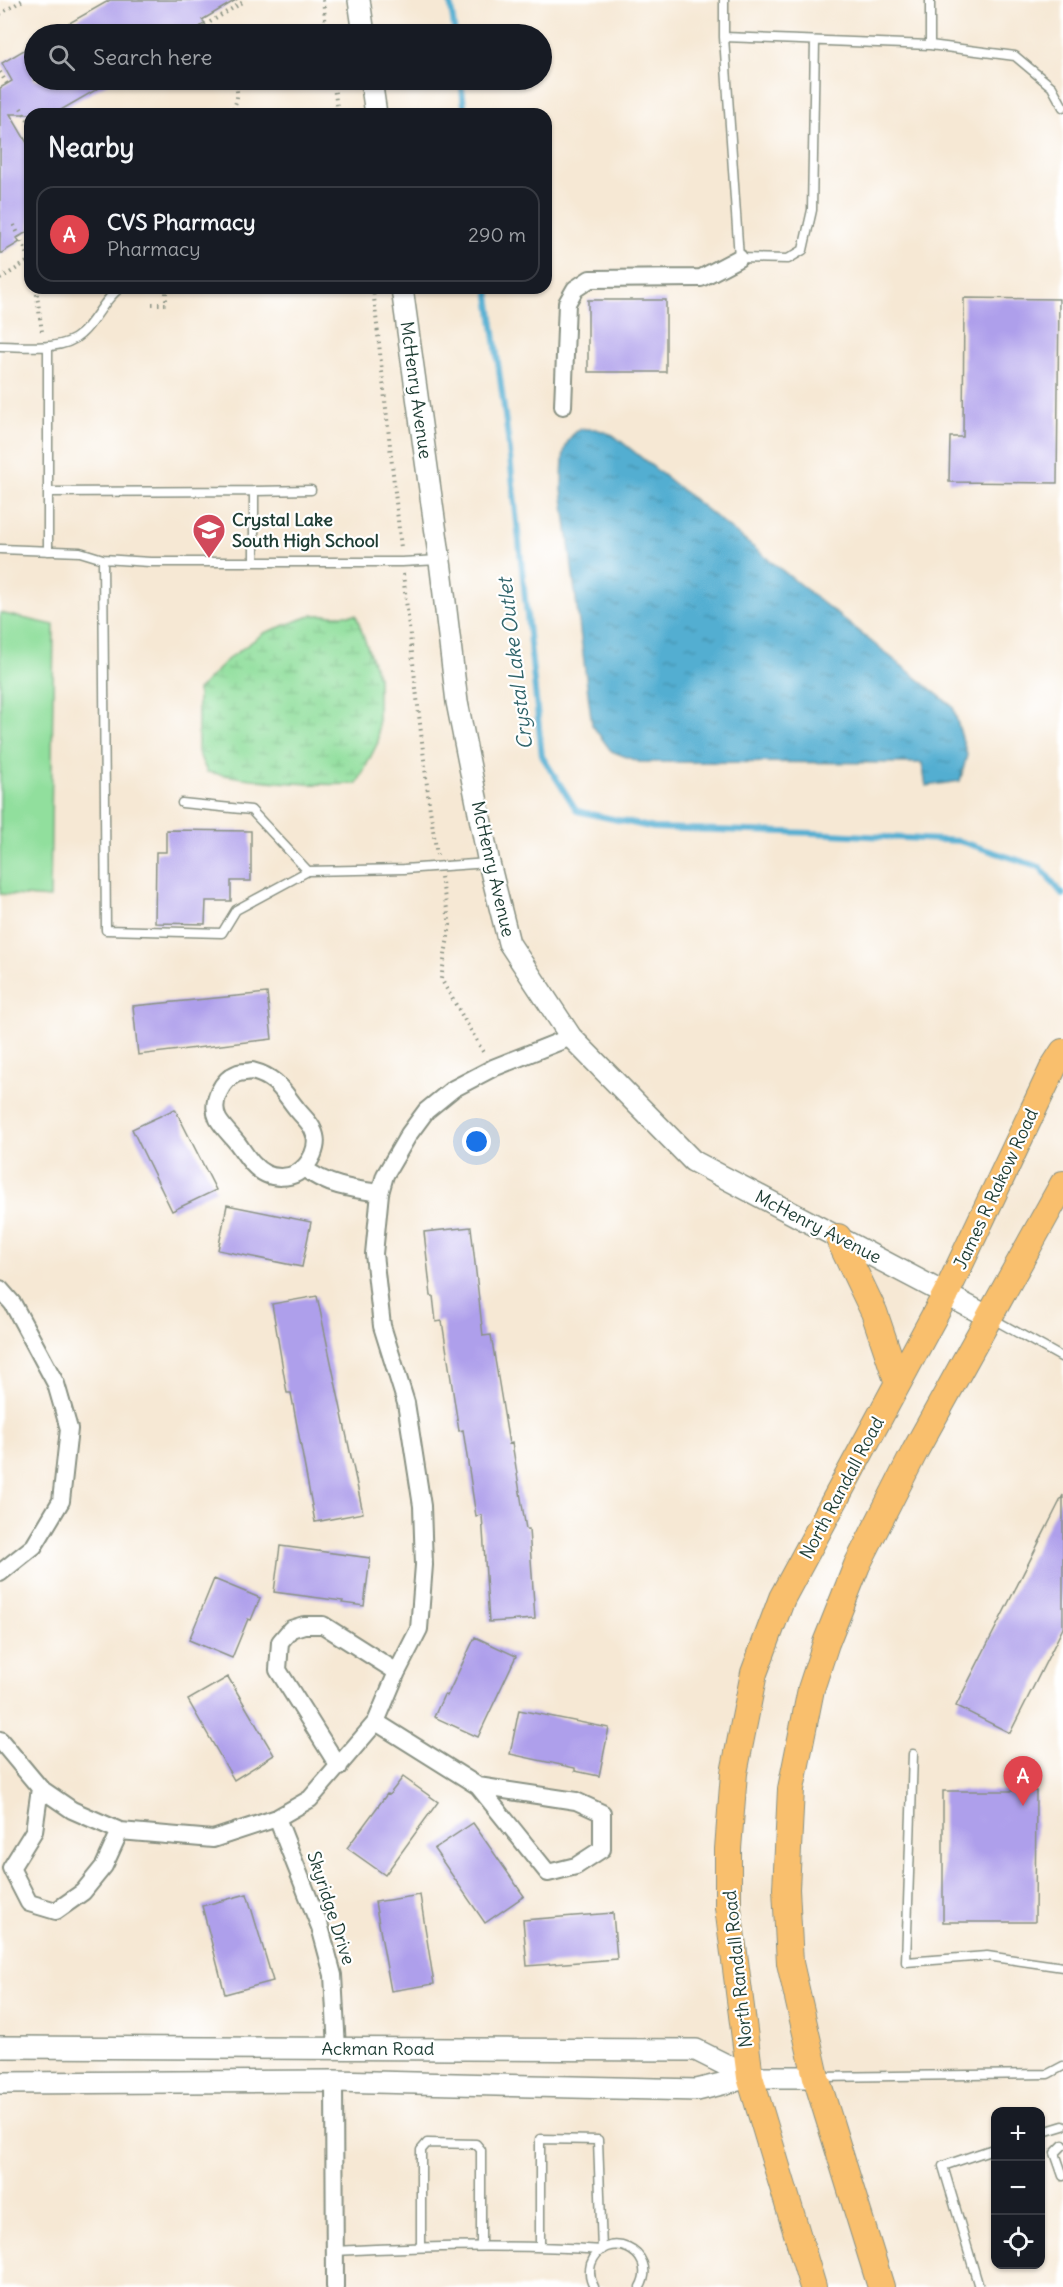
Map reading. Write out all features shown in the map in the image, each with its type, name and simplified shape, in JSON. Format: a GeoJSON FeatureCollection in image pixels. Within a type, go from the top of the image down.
{"type":"FeatureCollection","features":[{"type":"Feature","properties":{"kind":"main road","name":"James R Rakow Road"},"geometry":{"type":"LineString","coordinates":[[946,1294],[1054,1066],[1063,1052]]}},
{"type":"Feature","properties":{"kind":"main road"},"geometry":{"type":"LineString","coordinates":[[881,2287],[816,2078],[790,1963],[786,1888],[791,1789],[811,1689],[826,1643],[857,1565],[915,1451],[1063,1184]]}},
{"type":"Feature","properties":{"kind":"main road"},"geometry":{"type":"LineString","coordinates":[[838,1237],[874,1312],[898,1383]]}},
{"type":"Feature","properties":{"kind":"main road","name":"North Randall Road"},"geometry":{"type":"LineString","coordinates":[[813,2287],[750,2077],[728,1907],[728,1849],[734,1773],[754,1673],[782,1598],[946,1294]]}},
{"type":"Feature","properties":{"kind":"street"},"geometry":{"type":"LineString","coordinates":[[359,0],[363,24]]}},
{"type":"Feature","properties":{"kind":"street"},"geometry":{"type":"LineString","coordinates":[[372,90],[375,108]]}},
{"type":"Feature","properties":{"kind":"street"},"geometry":{"type":"LineString","coordinates":[[563,406],[567,303],[574,289],[590,279],[701,278],[739,258]]}},
{"type":"Feature","properties":{"kind":"street","name":"McHenry Avenue"},"geometry":{"type":"LineString","coordinates":[[403,294],[440,560],[457,702],[489,863],[509,943],[571,1037],[693,1161],[989,1317]]}},
{"type":"Feature","properties":{"kind":"street"},"geometry":{"type":"LineString","coordinates":[[0,1740],[40,1788],[72,1810],[120,1831],[213,1839],[278,1818],[310,1799],[376,1722],[397,1672],[419,1629],[424,1565],[422,1506],[406,1403],[382,1326],[374,1254],[380,1193],[385,1175],[409,1134],[426,1111],[453,1089],[493,1068],[571,1037]]}},
{"type":"Feature","properties":{"kind":"street"},"geometry":{"type":"LineString","coordinates":[[252,1071],[265,1074],[276,1082],[314,1131],[316,1144],[312,1157],[304,1168],[293,1176],[279,1178],[255,1167],[218,1118],[217,1098],[227,1080],[238,1073],[252,1071]]}},
{"type":"Feature","properties":{"kind":"street"},"geometry":{"type":"LineString","coordinates":[[304,1168],[318,1179],[339,1186],[380,1193]]}},
{"type":"Feature","properties":{"kind":"street"},"geometry":{"type":"LineString","coordinates":[[0,1289],[13,1304],[56,1384],[69,1429],[61,1501],[34,1546],[0,1573]]}},
{"type":"Feature","properties":{"kind":"street"},"geometry":{"type":"LineString","coordinates":[[339,1767],[278,1670],[280,1642],[291,1629],[304,1625],[323,1625],[397,1672]]}},
{"type":"Feature","properties":{"kind":"street"},"geometry":{"type":"LineString","coordinates":[[376,1722],[478,1786],[548,1873],[576,1866],[602,1849],[602,1813],[576,1801],[478,1786]]}},
{"type":"Feature","properties":{"kind":"street"},"geometry":{"type":"LineString","coordinates":[[40,1788],[34,1831],[10,1868],[29,1903],[56,1911],[82,1892],[104,1866],[120,1831]]}},
{"type":"Feature","properties":{"kind":"street","name":"Skyridge Drive"},"geometry":{"type":"LineString","coordinates":[[278,1818],[320,1927],[333,1975],[337,2049]]}},
{"type":"Feature","properties":{"kind":"street","name":"Ackman Road"},"geometry":{"type":"LineString","coordinates":[[0,2047],[696,2050],[750,2077]]}},
{"type":"Feature","properties":{"kind":"street","name":"Ackman Road"},"geometry":{"type":"LineString","coordinates":[[0,2082],[333,2081],[697,2090],[750,2077],[816,2078]]}},
{"type":"Feature","properties":{"kind":"street"},"geometry":{"type":"LineString","coordinates":[[333,2081],[335,2287]]}},
{"type":"Feature","properties":{"kind":"lane"},"geometry":{"type":"LineString","coordinates":[[724,0],[724,37],[739,258],[788,259],[803,250],[812,210],[815,40]]}},
{"type":"Feature","properties":{"kind":"lane"},"geometry":{"type":"LineString","coordinates":[[930,0],[930,45]]}},
{"type":"Feature","properties":{"kind":"lane"},"geometry":{"type":"LineString","coordinates":[[724,37],[930,45],[1015,56],[1052,87],[1063,107]]}},
{"type":"Feature","properties":{"kind":"lane"},"geometry":{"type":"LineString","coordinates":[[0,346],[48,346],[67,343],[81,334],[100,308],[114,294]]}},
{"type":"Feature","properties":{"kind":"lane"},"geometry":{"type":"LineString","coordinates":[[48,346],[48,551]]}},
{"type":"Feature","properties":{"kind":"lane"},"geometry":{"type":"LineString","coordinates":[[48,492],[311,490]]}},
{"type":"Feature","properties":{"kind":"lane"},"geometry":{"type":"LineString","coordinates":[[254,491],[254,561]]}},
{"type":"Feature","properties":{"kind":"lane"},"geometry":{"type":"LineString","coordinates":[[0,549],[80,552],[103,559],[150,562],[440,560]]}},
{"type":"Feature","properties":{"kind":"lane"},"geometry":{"type":"LineString","coordinates":[[103,559],[106,930],[222,933],[236,910],[308,872],[489,863]]}},
{"type":"Feature","properties":{"kind":"lane"},"geometry":{"type":"LineString","coordinates":[[182,803],[251,810],[308,872]]}},
{"type":"Feature","properties":{"kind":"lane"},"geometry":{"type":"LineString","coordinates":[[989,1317],[1063,1358]]}},
{"type":"Feature","properties":{"kind":"lane"},"geometry":{"type":"LineString","coordinates":[[913,1754],[906,1962],[987,1956],[1063,1967]]}},
{"type":"Feature","properties":{"kind":"lane"},"geometry":{"type":"LineString","coordinates":[[816,2078],[1048,2074],[1063,2066]]}},
{"type":"Feature","properties":{"kind":"lane"},"geometry":{"type":"LineString","coordinates":[[1045,2132],[1063,2126]]}},
{"type":"Feature","properties":{"kind":"lane"},"geometry":{"type":"LineString","coordinates":[[540,2246],[540,2139],[598,2140],[602,2250],[591,2264],[590,2274],[594,2287]]}},
{"type":"Feature","properties":{"kind":"lane"},"geometry":{"type":"LineString","coordinates":[[421,2247],[421,2150],[427,2143],[476,2144],[481,2150],[481,2246]]}},
{"type":"Feature","properties":{"kind":"lane"},"geometry":{"type":"LineString","coordinates":[[1063,2145],[1055,2153],[1063,2176]]}},
{"type":"Feature","properties":{"kind":"lane"},"geometry":{"type":"LineString","coordinates":[[979,2287],[943,2166],[991,2150]]}},
{"type":"Feature","properties":{"kind":"lane"},"geometry":{"type":"LineString","coordinates":[[336,2251],[481,2246],[540,2246],[602,2250],[620,2245],[635,2252],[644,2267],[645,2275],[640,2287]]}},
{"type":"Feature","properties":{"kind":"path"},"geometry":{"type":"LineString","coordinates":[[0,14],[23,0]]}},
{"type":"Feature","properties":{"kind":"path"},"geometry":{"type":"LineString","coordinates":[[207,24],[243,2],[242,0]]}},
{"type":"Feature","properties":{"kind":"path"},"geometry":{"type":"LineString","coordinates":[[323,0],[326,24]]}},
{"type":"Feature","properties":{"kind":"path"},"geometry":{"type":"LineString","coordinates":[[0,72],[7,84]]}},
{"type":"Feature","properties":{"kind":"path"},"geometry":{"type":"LineString","coordinates":[[233,108],[237,102],[237,90]]}},
{"type":"Feature","properties":{"kind":"path"},"geometry":{"type":"LineString","coordinates":[[334,90],[337,108]]}},
{"type":"Feature","properties":{"kind":"path"},"geometry":{"type":"LineString","coordinates":[[21,108],[24,113]]}},
{"type":"Feature","properties":{"kind":"path"},"geometry":{"type":"LineString","coordinates":[[14,225],[24,246]]}},
{"type":"Feature","properties":{"kind":"path"},"geometry":{"type":"LineString","coordinates":[[0,279],[24,263]]}},
{"type":"Feature","properties":{"kind":"path"},"geometry":{"type":"LineString","coordinates":[[37,294],[42,332]]}},
{"type":"Feature","properties":{"kind":"path"},"geometry":{"type":"LineString","coordinates":[[152,304],[166,304],[166,294]]}},
{"type":"Feature","properties":{"kind":"path"},"geometry":{"type":"LineString","coordinates":[[374,294],[400,543]]}},
{"type":"Feature","properties":{"kind":"path"},"geometry":{"type":"LineString","coordinates":[[404,577],[435,846]]}},
{"type":"Feature","properties":{"kind":"path"},"geometry":{"type":"LineString","coordinates":[[442,885],[450,925],[441,979],[493,1068]]}},
{"type":"Feature","properties":{"kind":"green space"},"geometry":{"type":"Polygon","coordinates":[[[0,613],[54,625],[50,898],[0,894],[0,613]]]}},
{"type":"Feature","properties":{"kind":"green space"},"geometry":{"type":"Polygon","coordinates":[[[313,615],[356,615],[378,677],[378,742],[357,784],[282,782],[207,772],[198,752],[198,690],[228,659],[264,633],[313,615]]]}},
{"type":"Feature","properties":{"kind":"water"},"geometry":{"type":"Polygon","coordinates":[[[581,429],[596,429],[613,435],[953,707],[967,755],[960,781],[926,786],[922,763],[639,762],[611,751],[592,725],[562,489],[566,447],[574,434],[581,429]]]}},
{"type":"Feature","properties":{"kind":"building"},"geometry":{"type":"Polygon","coordinates":[[[110,0],[236,0],[202,20],[204,24],[68,24],[110,0]]]}},
{"type":"Feature","properties":{"kind":"building"},"geometry":{"type":"Polygon","coordinates":[[[24,50],[24,90],[96,90],[64,108],[24,108],[24,114],[10,114],[24,138],[24,234],[17,238],[20,242],[0,254],[0,88],[12,81],[2,63],[24,50]]]}},
{"type":"Feature","properties":{"kind":"building"},"geometry":{"type":"Polygon","coordinates":[[[964,298],[1059,299],[1057,483],[949,482],[950,437],[963,437],[964,298]]]}},
{"type":"Feature","properties":{"kind":"building"},"geometry":{"type":"Polygon","coordinates":[[[588,300],[666,300],[666,372],[588,372],[588,300]]]}},
{"type":"Feature","properties":{"kind":"building"},"geometry":{"type":"Polygon","coordinates":[[[166,830],[251,831],[251,881],[231,881],[231,901],[206,901],[205,924],[155,923],[156,852],[166,852],[166,830]]]}},
{"type":"Feature","properties":{"kind":"building"},"geometry":{"type":"Polygon","coordinates":[[[267,993],[272,1039],[138,1055],[133,1006],[267,993]]]}},
{"type":"Feature","properties":{"kind":"building"},"geometry":{"type":"Polygon","coordinates":[[[175,1109],[216,1190],[172,1211],[132,1129],[175,1109]]]}},
{"type":"Feature","properties":{"kind":"building"},"geometry":{"type":"Polygon","coordinates":[[[227,1205],[311,1222],[302,1267],[218,1250],[227,1205]]]}},
{"type":"Feature","properties":{"kind":"building"},"geometry":{"type":"Polygon","coordinates":[[[471,1227],[483,1336],[491,1335],[509,1444],[512,1443],[526,1529],[529,1529],[535,1619],[489,1622],[482,1515],[476,1516],[463,1430],[459,1431],[442,1321],[436,1322],[433,1296],[431,1296],[424,1232],[471,1227]]]}},
{"type":"Feature","properties":{"kind":"building"},"geometry":{"type":"Polygon","coordinates":[[[317,1296],[363,1513],[315,1522],[291,1393],[287,1393],[272,1304],[317,1296]]]}},
{"type":"Feature","properties":{"kind":"building"},"geometry":{"type":"Polygon","coordinates":[[[1063,1495],[1063,1628],[1010,1733],[956,1706],[1063,1495]]]}},
{"type":"Feature","properties":{"kind":"building"},"geometry":{"type":"Polygon","coordinates":[[[280,1546],[370,1558],[364,1606],[274,1592],[280,1546]]]}},
{"type":"Feature","properties":{"kind":"building"},"geometry":{"type":"Polygon","coordinates":[[[214,1579],[260,1598],[251,1620],[248,1619],[232,1658],[189,1640],[214,1579]]]}},
{"type":"Feature","properties":{"kind":"building"},"geometry":{"type":"Polygon","coordinates":[[[475,1637],[516,1656],[478,1737],[434,1717],[444,1695],[447,1696],[475,1637]]]}},
{"type":"Feature","properties":{"kind":"building"},"geometry":{"type":"Polygon","coordinates":[[[228,1677],[274,1755],[234,1780],[188,1700],[228,1677]]]}},
{"type":"Feature","properties":{"kind":"building"},"geometry":{"type":"Polygon","coordinates":[[[519,1710],[609,1728],[599,1776],[575,1771],[575,1768],[510,1754],[519,1710]]]}},
{"type":"Feature","properties":{"kind":"building"},"geometry":{"type":"Polygon","coordinates":[[[403,1777],[438,1802],[385,1875],[347,1848],[387,1794],[389,1795],[403,1777]]]}},
{"type":"Feature","properties":{"kind":"building"},"geometry":{"type":"Polygon","coordinates":[[[943,1791],[1036,1791],[1035,1922],[943,1922],[943,1791]]]}},
{"type":"Feature","properties":{"kind":"building"},"geometry":{"type":"Polygon","coordinates":[[[473,1823],[524,1896],[485,1923],[434,1849],[473,1823]]]}},
{"type":"Feature","properties":{"kind":"building"},"geometry":{"type":"Polygon","coordinates":[[[247,1894],[273,1981],[225,1994],[202,1906],[247,1894]]]}},
{"type":"Feature","properties":{"kind":"building"},"geometry":{"type":"Polygon","coordinates":[[[420,1895],[434,1984],[391,1991],[375,1902],[420,1895]]]}},
{"type":"Feature","properties":{"kind":"building"},"geometry":{"type":"Polygon","coordinates":[[[613,1913],[617,1959],[527,1966],[523,1920],[613,1913]]]}},
{"type":"Feature","properties":{"kind":"waterway","name":"Crystal Lake Outlet"},"geometry":{"type":"LineString","coordinates":[[450,0],[454,24]]}},
{"type":"Feature","properties":{"kind":"waterway","name":"Crystal Lake Outlet"},"geometry":{"type":"LineString","coordinates":[[462,90],[464,108]]}},
{"type":"Feature","properties":{"kind":"waterway","name":"Crystal Lake Outlet"},"geometry":{"type":"LineString","coordinates":[[489,294],[508,438],[542,756],[577,811],[654,828],[959,841],[1040,867],[1063,895]]}},
{"type":"Feature","properties":{"kind":"place","name":"Crystal Lake South High School"},"geometry":{"type":"Point","coordinates":[209,559]}},
{"type":"Feature","properties":{"kind":"place","name":"CVS Pharmacy"},"geometry":{"type":"Point","coordinates":[1023,1806]}}]}
